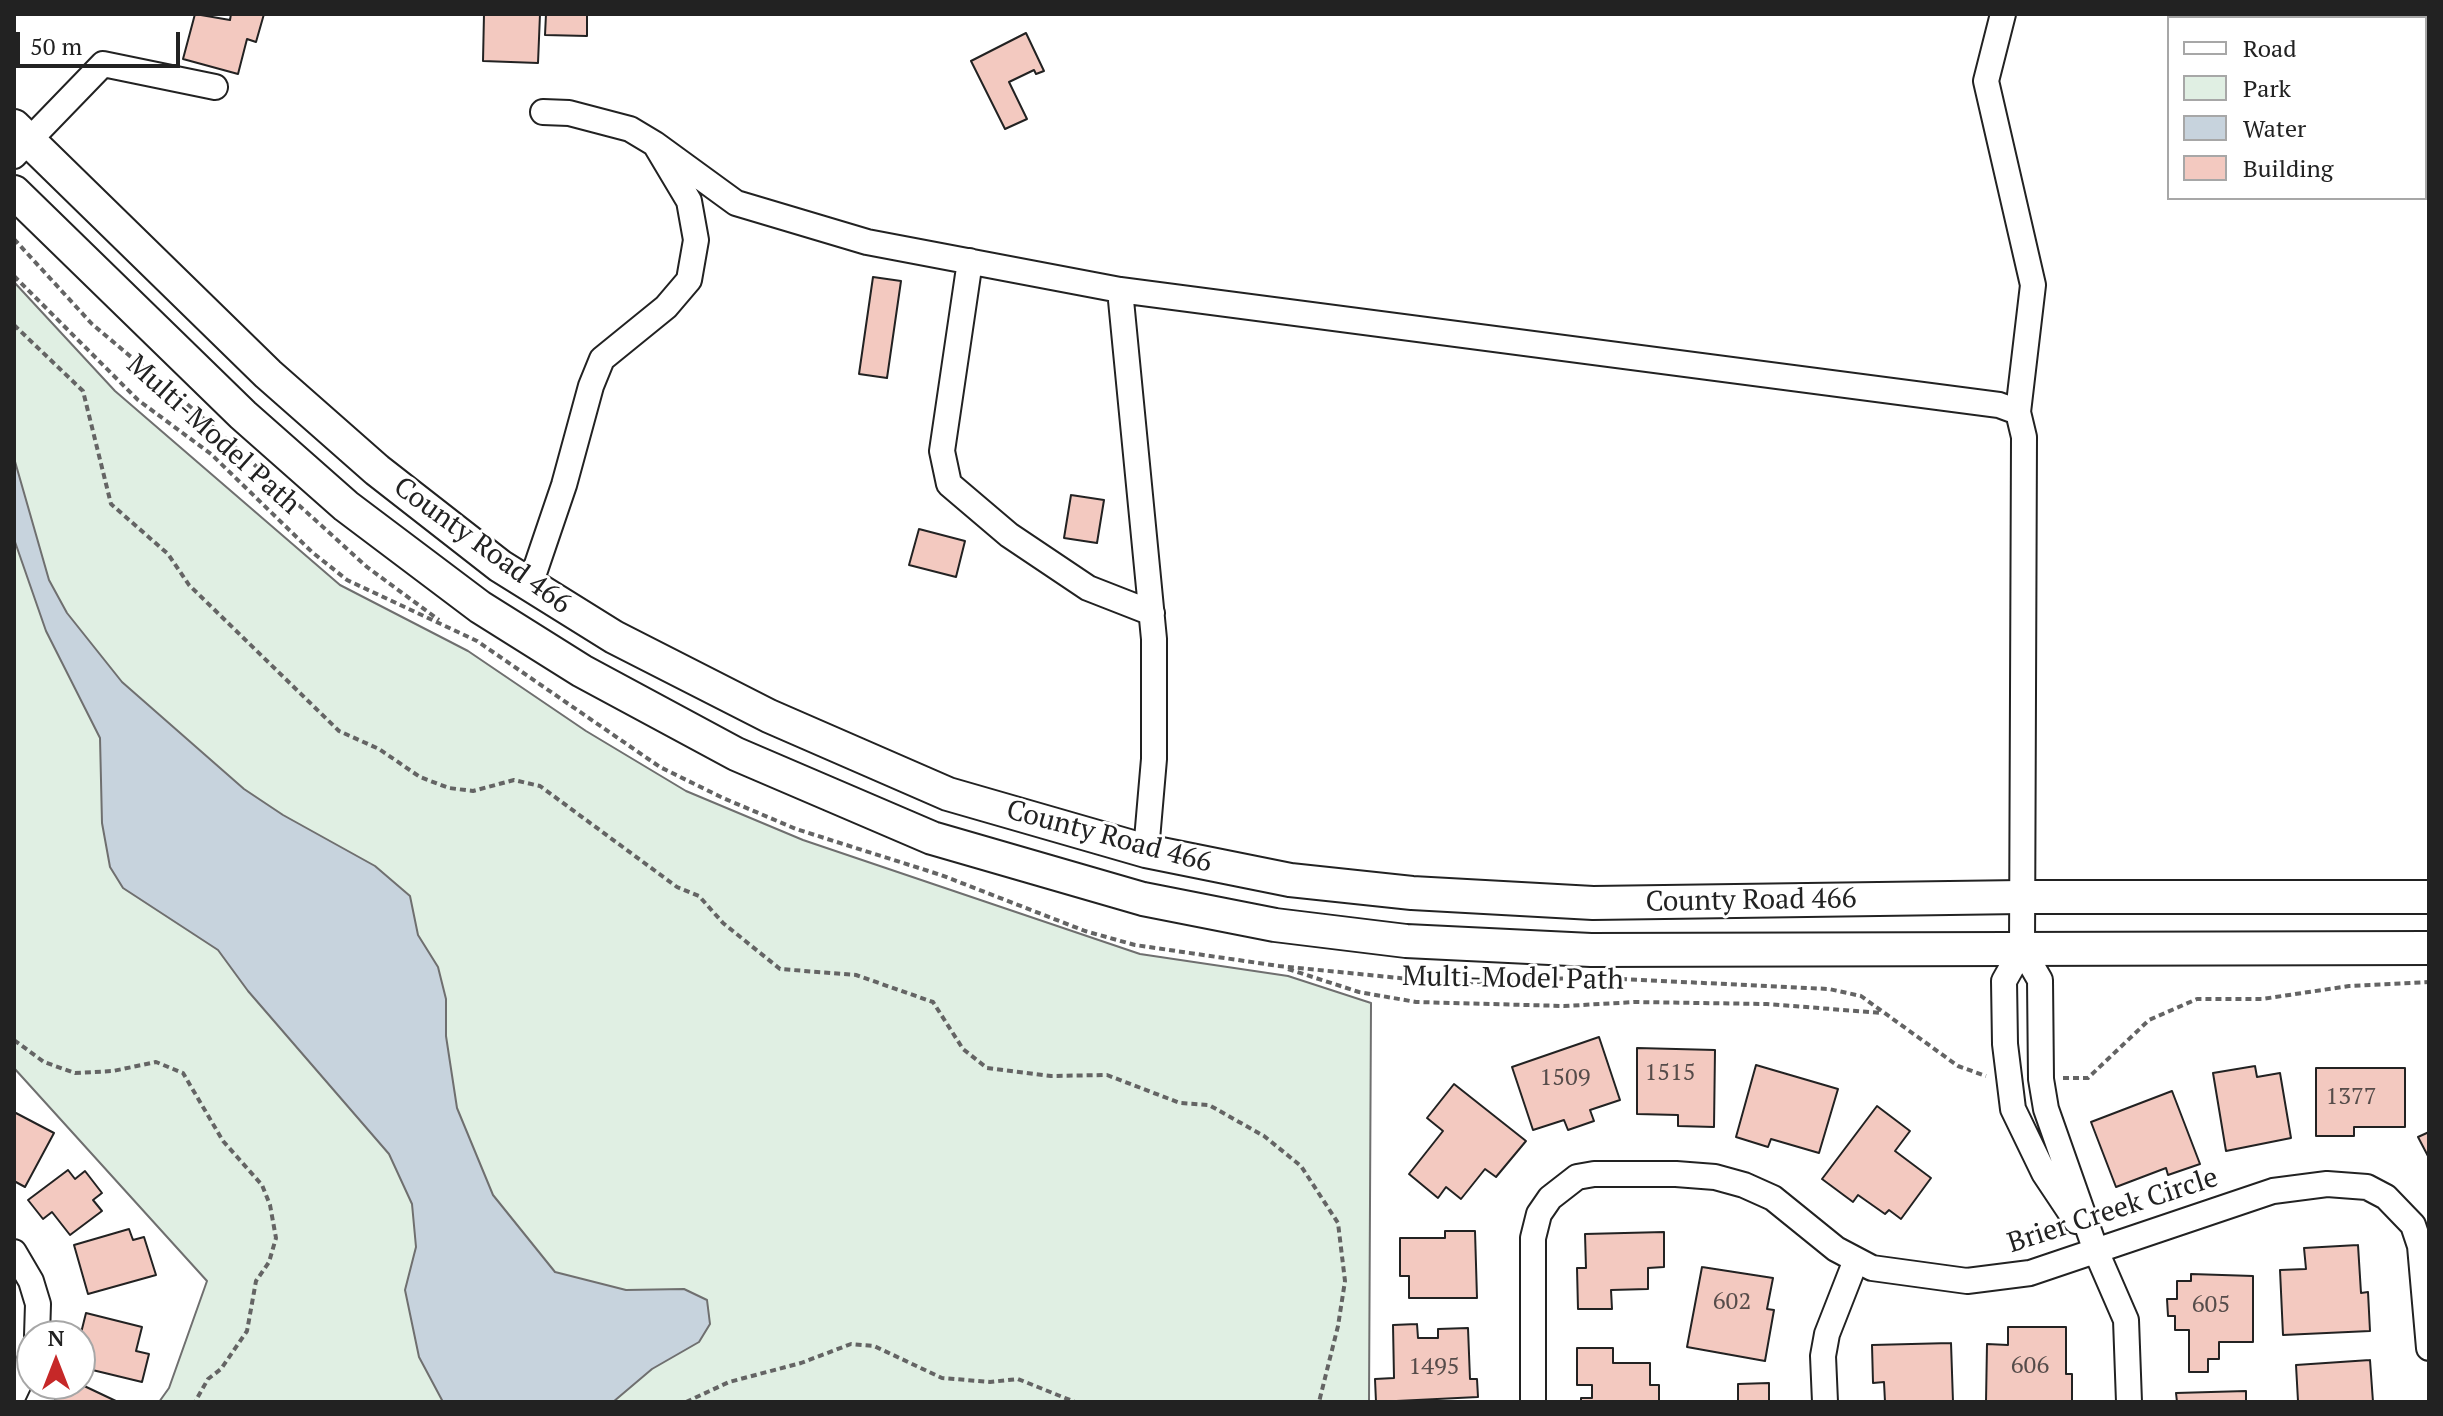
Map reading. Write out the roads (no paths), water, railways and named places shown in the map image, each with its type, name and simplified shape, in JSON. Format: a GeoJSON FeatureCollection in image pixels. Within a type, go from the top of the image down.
{"type":"FeatureCollection","features":[{"type":"Feature","properties":{"kind":"main road","name":"County Road 466"},"geometry":{"type":"LineString","coordinates":[[19,141],[268,374],[377,470],[500,566],[614,637],[712,687],[948,794],[1146,851],[1290,880],[1412,893],[1593,903],[2021,897],[2429,897]]}},
{"type":"Feature","properties":{"kind":"main road","name":"County Road 466"},"geometry":{"type":"LineString","coordinates":[[14,192],[243,415],[300,466],[346,506],[493,615],[582,671],[736,754],[932,838],[1143,899],[1275,925],[1406,941],[1591,950],[2429,948]]}},
{"type":"Feature","properties":{"kind":"main road"},"geometry":{"type":"LineString","coordinates":[[1081,881],[1118,880],[1139,869],[1146,851]]}},
{"type":"Feature","properties":{"kind":"street"},"geometry":{"type":"LineString","coordinates":[[2003,14],[1986,81],[2033,285],[2018,412],[2024,437],[2022,949],[2040,980],[2041,1079],[2048,1116],[2096,1251],[2126,1320],[2129,1402]]}},
{"type":"Feature","properties":{"kind":"street"},"geometry":{"type":"LineString","coordinates":[[19,141],[103,64],[215,87]]}},
{"type":"Feature","properties":{"kind":"street"},"geometry":{"type":"LineString","coordinates":[[543,112],[569,113],[630,129],[736,203],[867,242],[1120,290],[1999,405],[2018,412]]}},
{"type":"Feature","properties":{"kind":"street"},"geometry":{"type":"LineString","coordinates":[[530,585],[602,359],[666,307],[689,280],[696,240],[689,201],[655,144]]}},
{"type":"Feature","properties":{"kind":"street"},"geometry":{"type":"LineString","coordinates":[[970,261],[942,451],[949,484],[1009,535],[1088,588],[1152,613]]}},
{"type":"Feature","properties":{"kind":"street"},"geometry":{"type":"LineString","coordinates":[[1120,290],[1152,613],[1154,759],[1146,851]]}},
{"type":"Feature","properties":{"kind":"street"},"geometry":{"type":"LineString","coordinates":[[2022,949],[2004,981],[2008,1080],[2013,1109],[2044,1173],[2096,1251]]}},
{"type":"Feature","properties":{"kind":"street","name":"Brier Creek Circle"},"geometry":{"type":"LineString","coordinates":[[1533,1402],[1533,1238],[1539,1214],[1550,1198],[1577,1177],[1676,1174],[1715,1177],[1773,1198],[1836,1249],[1872,1268],[1904,1275],[1967,1281],[2030,1273],[2273,1191],[2327,1184],[2367,1187],[2386,1197],[2413,1225],[2420,1246],[2429,1348]]}},
{"type":"Feature","properties":{"kind":"street"},"geometry":{"type":"LineString","coordinates":[[14,1252],[31,1281],[38,1304],[38,1320]]}},
{"type":"Feature","properties":{"kind":"street"},"geometry":{"type":"LineString","coordinates":[[1825,1402],[1823,1356],[1827,1334],[1856,1260]]}},
{"type":"Feature","properties":{"kind":"water"},"geometry":{"type":"Polygon","coordinates":[[[14,458],[49,580],[67,613],[122,682],[244,789],[283,815],[375,866],[410,896],[418,935],[438,967],[446,999],[446,1036],[457,1108],[493,1195],[555,1272],[626,1290],[684,1289],[707,1300],[710,1324],[699,1342],[652,1369],[613,1402],[443,1402],[419,1357],[405,1290],[416,1247],[412,1204],[389,1154],[248,991],[218,950],[123,888],[110,867],[102,823],[100,738],[46,631],[14,539],[14,458]]]}}]}
